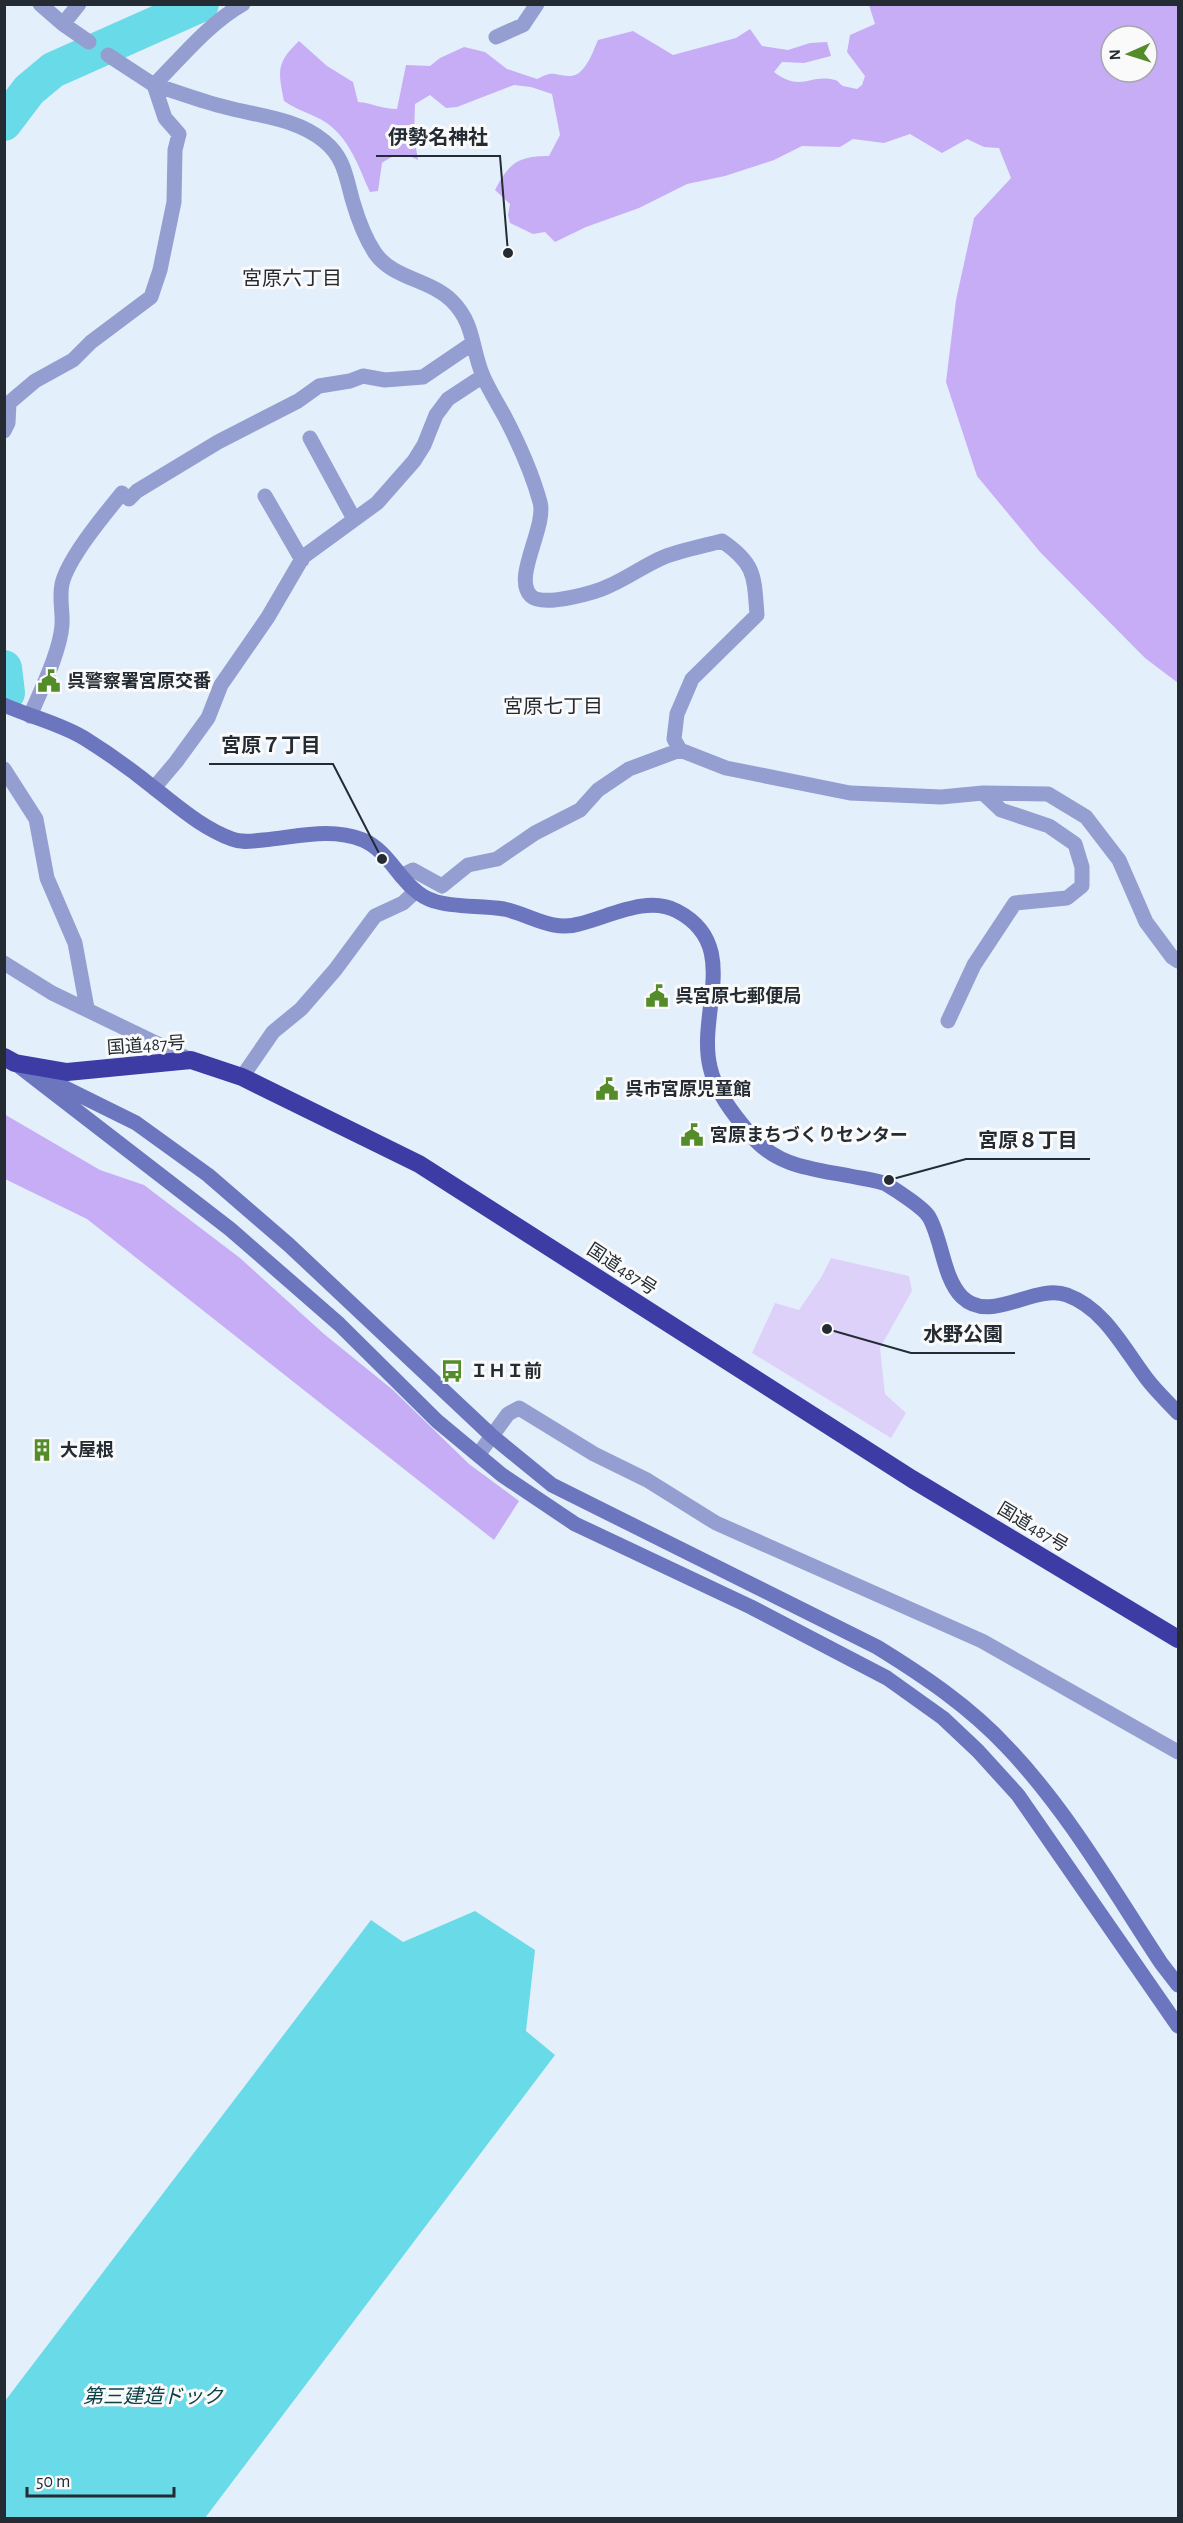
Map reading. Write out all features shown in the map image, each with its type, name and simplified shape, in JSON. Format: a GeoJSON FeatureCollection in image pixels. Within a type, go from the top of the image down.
{"type":"FeatureCollection","features":[{"type":"Feature","properties":{"kind":"highway","name":"国道487号"},"geometry":{"type":"LineString","coordinates":[[10,1060],[67,1072],[191,1060],[242,1077],[419,1164],[903,1473],[1179,1639]]}},
{"type":"Feature","properties":{"kind":"street"},"geometry":{"type":"LineString","coordinates":[[40,4],[89,42]]}},
{"type":"Feature","properties":{"kind":"street"},"geometry":{"type":"LineString","coordinates":[[63,24],[79,4]]}},
{"type":"Feature","properties":{"kind":"street"},"geometry":{"type":"LineString","coordinates":[[154,85],[201,37],[229,12],[243,4]]}},
{"type":"Feature","properties":{"kind":"street"},"geometry":{"type":"LineString","coordinates":[[496,37],[524,25],[537,4]]}},
{"type":"Feature","properties":{"kind":"street"},"geometry":{"type":"LineString","coordinates":[[108,55],[154,85],[225,107],[279,119],[298,126],[324,141],[346,169],[355,208],[375,253],[391,270],[449,298],[464,314],[483,376],[508,424],[541,506],[540,525],[526,575],[526,586],[531,596],[540,600],[552,600],[595,592],[666,556],[722,542],[740,554],[754,578],[757,615],[692,679],[677,714],[674,739],[680,750],[726,768],[850,793],[941,797],[983,793],[1048,794],[1086,817],[1119,860],[1146,922],[1172,957],[1179,961]]}},
{"type":"Feature","properties":{"kind":"street"},"geometry":{"type":"LineString","coordinates":[[4,431],[8,423],[9,404],[35,381],[74,360],[91,342],[151,297],[160,270],[174,202],[175,150],[179,134],[165,118],[154,85]]}},
{"type":"Feature","properties":{"kind":"street"},"geometry":{"type":"LineString","coordinates":[[30,716],[50,666],[62,625],[60,603],[62,582],[95,525],[125,496],[218,442],[298,401],[319,386],[350,381],[363,376],[385,380],[423,377],[474,343]]}},
{"type":"Feature","properties":{"kind":"street"},"geometry":{"type":"LineString","coordinates":[[154,788],[208,718],[222,685],[268,617],[302,560],[377,503],[414,461],[424,445],[436,415],[448,399],[483,376]]}},
{"type":"Feature","properties":{"kind":"street"},"geometry":{"type":"LineString","coordinates":[[310,438],[354,519]]}},
{"type":"Feature","properties":{"kind":"street"},"geometry":{"type":"LineString","coordinates":[[265,496],[302,560]]}},
{"type":"Feature","properties":{"kind":"street"},"geometry":{"type":"LineString","coordinates":[[6,709],[56,724],[82,737],[217,834],[239,842],[339,833],[373,845],[416,891],[432,901],[506,909],[549,925],[575,926],[612,913],[646,906],[673,908],[699,926],[709,942],[714,967],[706,1042],[710,1069],[717,1088],[751,1136],[773,1155],[800,1168],[883,1183],[928,1214],[951,1278],[962,1296],[978,1306],[999,1306],[1053,1291],[1071,1297],[1101,1318],[1116,1334],[1149,1382],[1179,1413]]}},
{"type":"Feature","properties":{"kind":"street"},"geometry":{"type":"LineString","coordinates":[[401,876],[413,870],[442,886],[468,865],[497,859],[535,834],[580,810],[598,790],[629,769],[680,750]]}},
{"type":"Feature","properties":{"kind":"street"},"geometry":{"type":"LineString","coordinates":[[4,769],[36,819],[47,878],[75,943],[87,1008]]}},
{"type":"Feature","properties":{"kind":"street"},"geometry":{"type":"LineString","coordinates":[[948,1021],[974,965],[1015,903],[1067,898],[1082,886],[1082,867],[1074,844],[1049,826],[1001,810],[983,793]]}},
{"type":"Feature","properties":{"kind":"street"},"geometry":{"type":"LineString","coordinates":[[242,1077],[273,1032],[301,1009],[329,978],[375,916],[403,903],[416,891]]}},
{"type":"Feature","properties":{"kind":"street"},"geometry":{"type":"LineString","coordinates":[[4,963],[52,993],[191,1060]]}},
{"type":"Feature","properties":{"kind":"street"},"geometry":{"type":"LineString","coordinates":[[10,1060],[136,1123],[208,1175],[289,1245],[492,1436],[552,1485],[877,1647],[925,1677],[964,1707],[1006,1746],[1045,1790],[1161,1963],[1179,1984]]}},
{"type":"Feature","properties":{"kind":"street"},"geometry":{"type":"LineString","coordinates":[[10,1060],[230,1229],[339,1324],[437,1421],[502,1475],[575,1524],[752,1607],[876,1673],[943,1718],[978,1751],[1017,1795],[1179,2026]]}},
{"type":"Feature","properties":{"kind":"street"},"geometry":{"type":"LineString","coordinates":[[478,1455],[508,1414],[519,1408],[594,1454],[647,1480],[716,1523],[982,1641],[1179,1752]]}},
{"type":"Feature","properties":{"kind":"shaded area"},"geometry":{"type":"Polygon","coordinates":[[[869,5],[1178,5],[1178,683],[1145,658],[1040,552],[977,476],[946,382],[956,300],[974,218],[1011,178],[999,148],[984,147],[967,139],[942,153],[910,134],[884,143],[853,139],[840,147],[802,146],[774,160],[725,176],[687,184],[639,208],[586,227],[555,242],[545,232],[533,234],[510,223],[508,215],[510,204],[495,190],[505,173],[516,163],[538,156],[549,156],[560,135],[552,94],[531,87],[514,85],[457,107],[446,108],[430,95],[415,104],[414,136],[418,160],[400,155],[382,163],[378,191],[370,192],[355,158],[340,135],[322,120],[284,101],[280,75],[286,55],[299,41],[327,66],[353,82],[358,102],[397,109],[406,65],[430,66],[440,58],[464,47],[485,52],[507,69],[537,79],[551,74],[575,75],[588,62],[598,40],[633,31],[673,55],[736,38],[750,29],[762,46],[788,50],[810,43],[827,42],[831,56],[804,63],[782,62],[774,72],[783,78],[799,82],[819,79],[836,80],[843,86],[857,89],[862,85],[865,76],[847,52],[850,35],[875,24],[869,5]]]}},
{"type":"Feature","properties":{"kind":"shaded area"},"geometry":{"type":"Polygon","coordinates":[[[4,1114],[100,1170],[144,1185],[240,1258],[324,1334],[393,1390],[469,1464],[519,1501],[494,1540],[87,1219],[5,1179],[4,1114]]]}},
{"type":"Feature","properties":{"kind":"shaded area"},"geometry":{"type":"Polygon","coordinates":[[[831,1258],[909,1276],[912,1291],[880,1348],[885,1394],[906,1413],[891,1438],[752,1353],[775,1303],[799,1310],[831,1258]]]}},
{"type":"Feature","properties":{"kind":"water","name":"第三建造ドック"},"geometry":{"type":"Polygon","coordinates":[[[475,1911],[535,1950],[526,2031],[555,2055],[205,2518],[5,2518],[5,2401],[371,1920],[403,1942],[475,1911]]]}},
{"type":"Feature","properties":{"kind":"waterway"},"geometry":{"type":"LineString","coordinates":[[4,123],[29,90],[53,70],[201,4]]}},
{"type":"Feature","properties":{"kind":"waterway"},"geometry":{"type":"LineString","coordinates":[[4,668],[7,693]]}},
{"type":"Feature","properties":{"kind":"place","name":"伊勢名神社"},"geometry":{"type":"Point","coordinates":[508,253]}},
{"type":"Feature","properties":{"kind":"place","name":"呉警察署宮原交番"},"geometry":{"type":"Point","coordinates":[49,681]}},
{"type":"Feature","properties":{"kind":"place","name":"宮原７丁目"},"geometry":{"type":"Point","coordinates":[382,859]}},
{"type":"Feature","properties":{"kind":"place","name":"呉宮原七郵便局"},"geometry":{"type":"Point","coordinates":[657,996]}},
{"type":"Feature","properties":{"kind":"place","name":"呉市宮原児童館"},"geometry":{"type":"Point","coordinates":[607,1089]}},
{"type":"Feature","properties":{"kind":"place","name":"宮原まちづくりセンター"},"geometry":{"type":"Point","coordinates":[692,1135]}},
{"type":"Feature","properties":{"kind":"place","name":"宮原８丁目"},"geometry":{"type":"Point","coordinates":[889,1180]}},
{"type":"Feature","properties":{"kind":"place","name":"水野公園"},"geometry":{"type":"Point","coordinates":[827,1329]}},
{"type":"Feature","properties":{"kind":"place","name":"ＩＨＩ前"},"geometry":{"type":"Point","coordinates":[452,1371]}},
{"type":"Feature","properties":{"kind":"place","name":"大屋根"},"geometry":{"type":"Point","coordinates":[42,1450]}},
{"type":"Feature","properties":{"kind":"district","name":"宮原六丁目"},"geometry":{"type":"Point","coordinates":[292,278]}},
{"type":"Feature","properties":{"kind":"district","name":"宮原七丁目"},"geometry":{"type":"Point","coordinates":[553,706]}}]}
